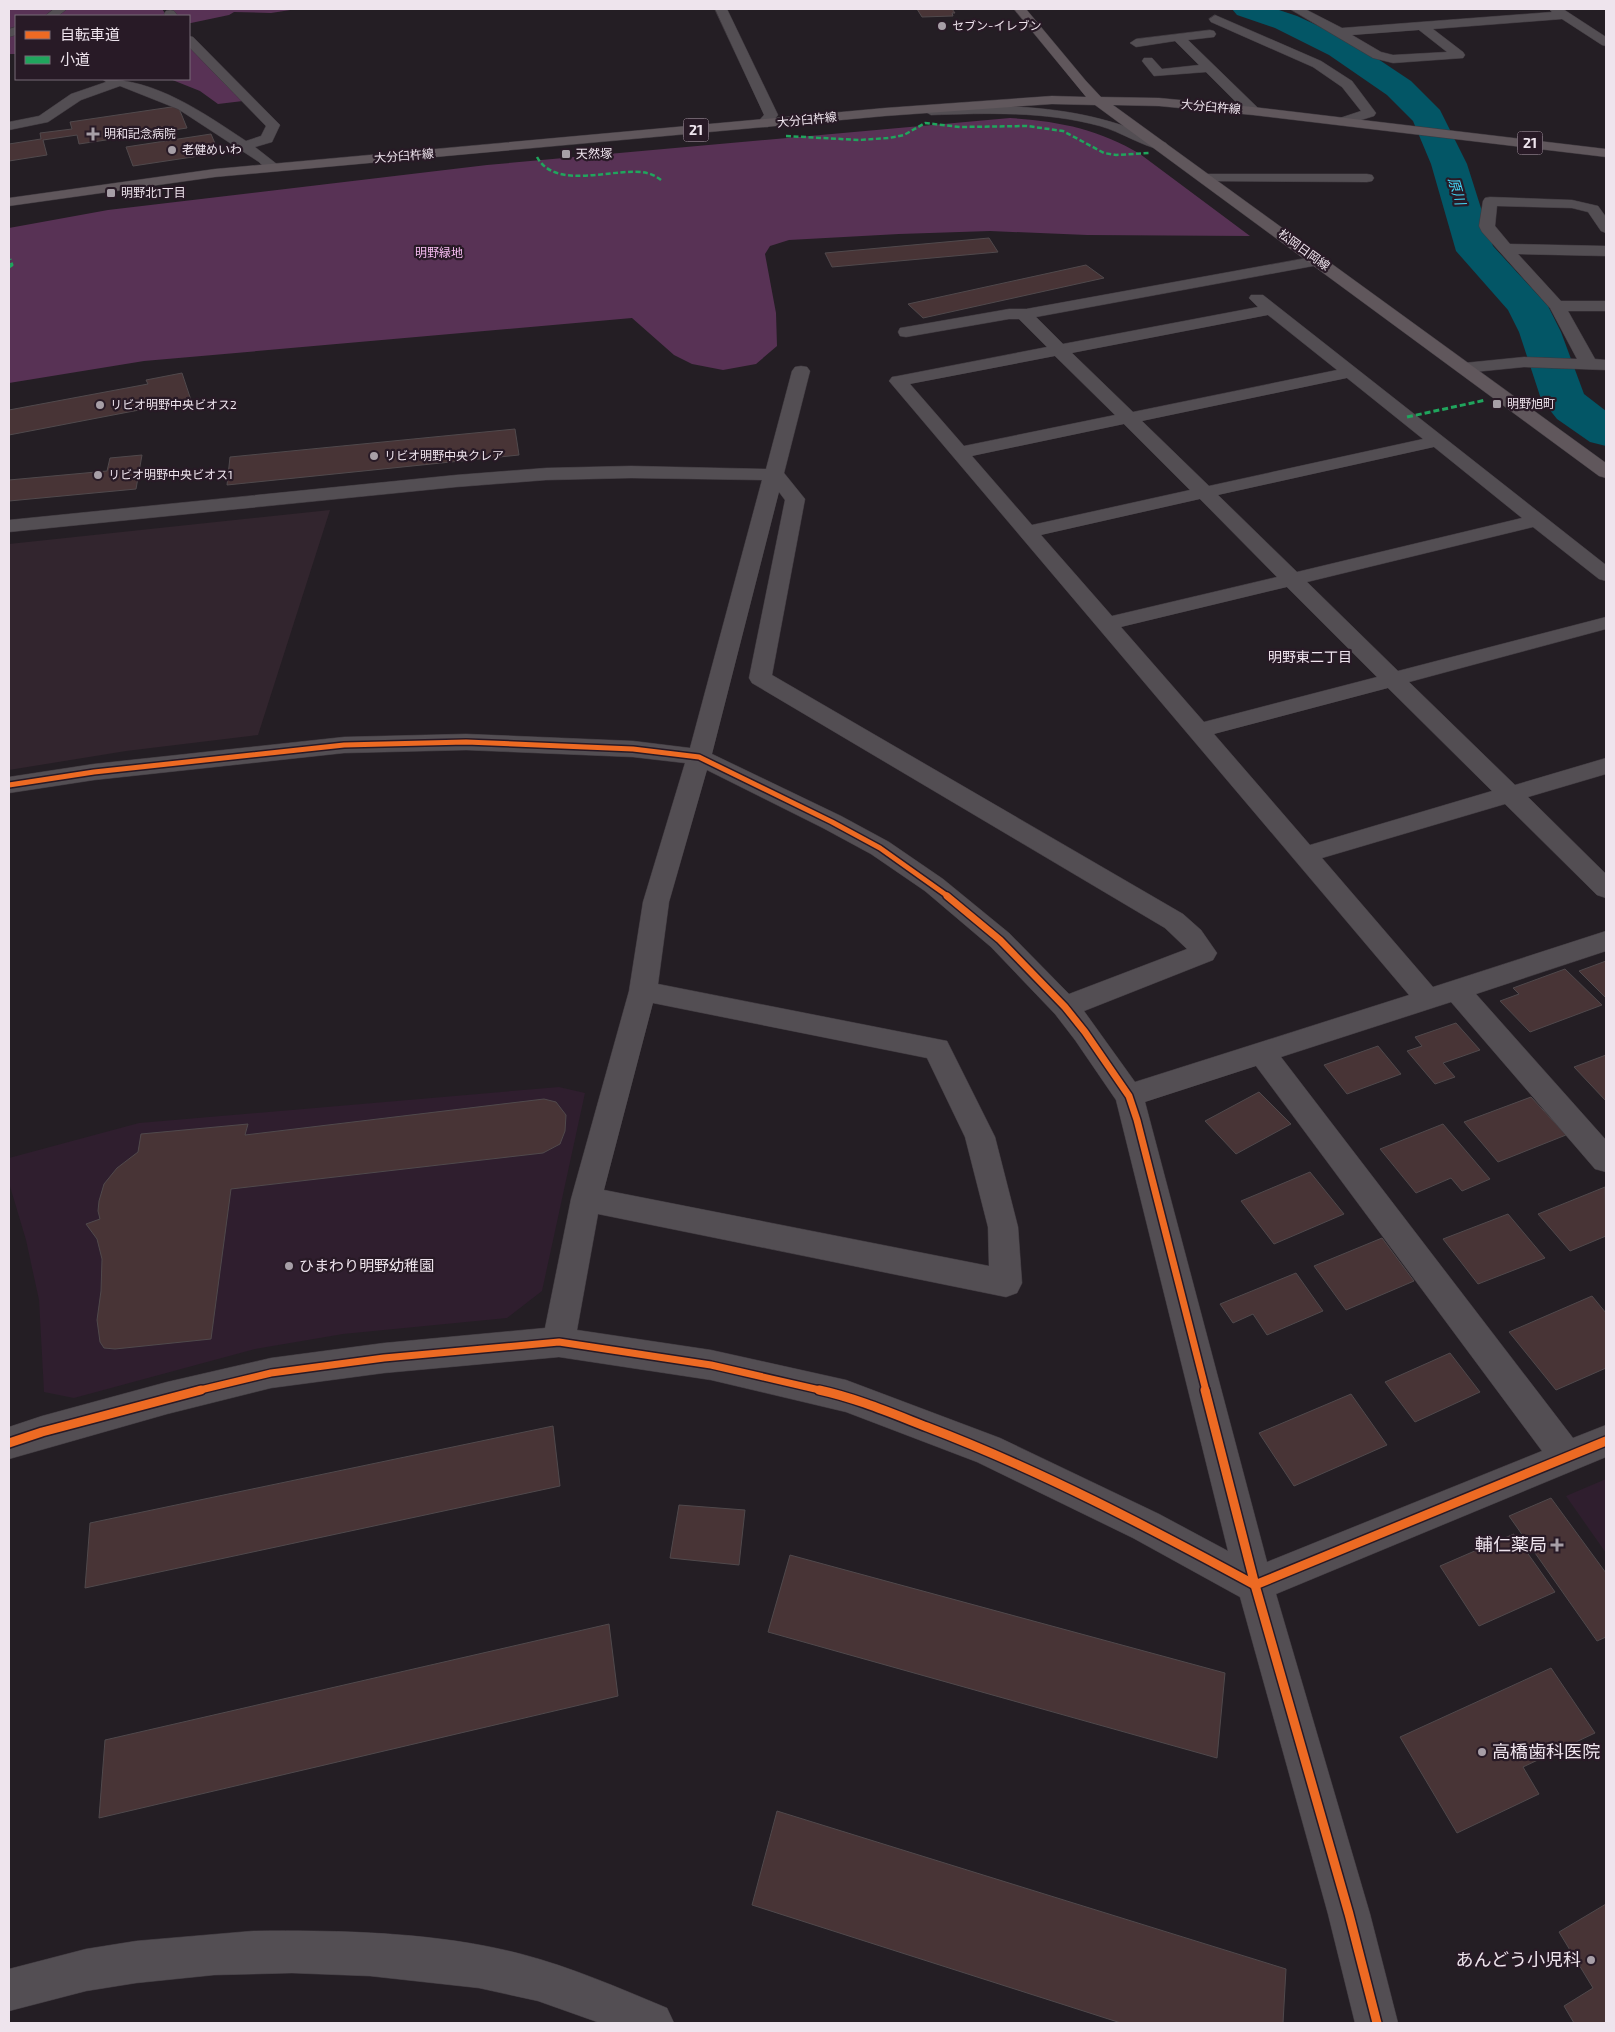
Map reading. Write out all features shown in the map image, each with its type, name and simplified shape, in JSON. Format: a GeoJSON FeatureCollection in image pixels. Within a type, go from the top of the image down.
{"type":"FeatureCollection","features":[{"type":"Feature","properties":{"kind":"main road","name":"松岡日岡線"},"geometry":{"type":"LineString","coordinates":[[1020,9],[1081,84],[1098,100],[1606,472]]}},
{"type":"Feature","properties":{"kind":"main road","name":"大分臼杵線"},"geometry":{"type":"LineString","coordinates":[[9,202],[215,173],[1013,102],[1098,100],[1159,102],[1345,121],[1606,153]]}},
{"type":"Feature","properties":{"kind":"street"},"geometry":{"type":"LineString","coordinates":[[721,9],[771,115],[763,124]]}},
{"type":"Feature","properties":{"kind":"street"},"geometry":{"type":"LineString","coordinates":[[1296,9],[1320,20],[1377,55],[1393,60],[1459,55],[1422,26]]}},
{"type":"Feature","properties":{"kind":"street"},"geometry":{"type":"LineString","coordinates":[[1339,32],[1422,26],[1560,12],[1604,39]]}},
{"type":"Feature","properties":{"kind":"street"},"geometry":{"type":"LineString","coordinates":[[1215,19],[1317,64],[1347,84],[1369,113],[1345,121]]}},
{"type":"Feature","properties":{"kind":"street"},"geometry":{"type":"LineString","coordinates":[[1136,42],[1210,34]]}},
{"type":"Feature","properties":{"kind":"street"},"geometry":{"type":"LineString","coordinates":[[1178,37],[1253,111]]}},
{"type":"Feature","properties":{"kind":"street"},"geometry":{"type":"LineString","coordinates":[[190,41],[273,125],[268,139],[243,146]]}},
{"type":"Feature","properties":{"kind":"street"},"geometry":{"type":"LineString","coordinates":[[1148,60],[1159,73],[1208,68]]}},
{"type":"Feature","properties":{"kind":"street"},"geometry":{"type":"LineString","coordinates":[[9,126],[43,118],[76,97],[113,81],[140,88],[183,106],[264,159],[273,168]]}},
{"type":"Feature","properties":{"kind":"street"},"geometry":{"type":"LineString","coordinates":[[885,112],[1010,110],[1058,113],[1112,124],[1136,132],[1161,146]]}},
{"type":"Feature","properties":{"kind":"street"},"geometry":{"type":"LineString","coordinates":[[1204,178],[1367,178]]}},
{"type":"Feature","properties":{"kind":"street"},"geometry":{"type":"LineString","coordinates":[[1593,365],[1557,306],[1487,226],[1490,201],[1572,204],[1592,209],[1606,228]]}},
{"type":"Feature","properties":{"kind":"street"},"geometry":{"type":"LineString","coordinates":[[1506,249],[1606,251]]}},
{"type":"Feature","properties":{"kind":"street"},"geometry":{"type":"LineString","coordinates":[[906,332],[1009,314],[1026,314],[1318,261]]}},
{"type":"Feature","properties":{"kind":"street"},"geometry":{"type":"LineString","coordinates":[[1230,276],[1606,575]]}},
{"type":"Feature","properties":{"kind":"street"},"geometry":{"type":"LineString","coordinates":[[1557,306],[1606,306]]}},
{"type":"Feature","properties":{"kind":"street"},"geometry":{"type":"LineString","coordinates":[[1271,309],[898,381],[1428,999]]}},
{"type":"Feature","properties":{"kind":"street"},"geometry":{"type":"LineString","coordinates":[[1026,314],[1024,316],[1026,319],[1606,889]]}},
{"type":"Feature","properties":{"kind":"street"},"geometry":{"type":"LineString","coordinates":[[1464,368],[1524,362],[1593,365]]}},
{"type":"Feature","properties":{"kind":"street"},"geometry":{"type":"LineString","coordinates":[[559,1342],[586,1199],[643,991],[656,902],[699,757],[801,371]]}},
{"type":"Feature","properties":{"kind":"street"},"geometry":{"type":"LineString","coordinates":[[959,453],[1351,372]]}},
{"type":"Feature","properties":{"kind":"street"},"geometry":{"type":"LineString","coordinates":[[1027,532],[1437,441]]}},
{"type":"Feature","properties":{"kind":"street"},"geometry":{"type":"LineString","coordinates":[[9,526],[456,481],[546,474],[631,472],[775,475],[795,499],[760,678],[1174,921],[1192,937],[1204,952],[1065,1007]]}},
{"type":"Feature","properties":{"kind":"street"},"geometry":{"type":"LineString","coordinates":[[1106,624],[1537,520]]}},
{"type":"Feature","properties":{"kind":"street"},"geometry":{"type":"LineString","coordinates":[[1198,731],[1606,623]]}},
{"type":"Feature","properties":{"kind":"street"},"geometry":{"type":"LineString","coordinates":[[9,785],[131,767],[344,745],[466,742],[633,749],[699,757],[832,822],[880,848],[934,885],[1000,940],[1065,1007],[1085,1032],[1129,1096],[1137,1120],[1255,1585],[1349,1914],[1377,2023]]}},
{"type":"Feature","properties":{"kind":"street"},"geometry":{"type":"LineString","coordinates":[[1304,855],[1606,766]]}},
{"type":"Feature","properties":{"kind":"street"},"geometry":{"type":"LineString","coordinates":[[1129,1096],[1606,941]]}},
{"type":"Feature","properties":{"kind":"street"},"geometry":{"type":"LineString","coordinates":[[1457,990],[1606,1160]]}},
{"type":"Feature","properties":{"kind":"street"},"geometry":{"type":"LineString","coordinates":[[586,1199],[1006,1283],[1003,1227],[980,1137],[937,1049],[643,991]]}},
{"type":"Feature","properties":{"kind":"street"},"geometry":{"type":"LineString","coordinates":[[1262,1053],[1567,1457]]}},
{"type":"Feature","properties":{"kind":"street"},"geometry":{"type":"LineString","coordinates":[[9,1443],[158,1400],[271,1374],[384,1358],[559,1342],[711,1365],[846,1396],[988,1450],[1146,1526],[1255,1585]]}},
{"type":"Feature","properties":{"kind":"street"},"geometry":{"type":"LineString","coordinates":[[1255,1585],[1606,1441]]}},
{"type":"Feature","properties":{"kind":"street"},"geometry":{"type":"LineString","coordinates":[[9,1990],[95,1968],[183,1956],[273,1951],[358,1953],[441,1961],[520,1975],[581,1994],[652,2023]]}},
{"type":"Feature","properties":{"kind":"shaded area"},"geometry":{"type":"Polygon","coordinates":[[[330,510],[258,735],[126,751],[9,770],[9,544],[330,510]]]}},
{"type":"Feature","properties":{"kind":"shaded area","name":"ひまわり明野幼稚園"},"geometry":{"type":"Polygon","coordinates":[[[559,1087],[585,1093],[542,1291],[507,1318],[343,1334],[255,1349],[74,1398],[44,1392],[39,1300],[26,1240],[9,1183],[9,1158],[139,1123],[559,1087]]]}},
{"type":"Feature","properties":{"kind":"shaded area"},"geometry":{"type":"Polygon","coordinates":[[[1606,1479],[1606,1553],[1566,1496],[1606,1479]]]}},
{"type":"Feature","properties":{"kind":"green space"},"geometry":{"type":"Polygon","coordinates":[[[9,9],[162,9],[166,15],[15,15],[15,54],[9,54],[9,9]]]}},
{"type":"Feature","properties":{"kind":"green space"},"geometry":{"type":"Polygon","coordinates":[[[169,9],[297,9],[271,13],[234,12],[229,15],[191,23],[190,15],[173,15],[169,9]]]}},
{"type":"Feature","properties":{"kind":"green space"},"geometry":{"type":"Polygon","coordinates":[[[190,45],[243,101],[218,104],[200,91],[172,80],[190,80],[190,45]]]}},
{"type":"Feature","properties":{"kind":"green space","name":"明野緑地"},"geometry":{"type":"Polygon","coordinates":[[[1010,118],[1061,124],[1094,132],[1125,145],[1140,154],[1250,236],[1087,235],[990,231],[789,240],[770,246],[765,254],[776,313],[777,346],[756,364],[723,370],[692,364],[674,355],[632,318],[144,361],[9,383],[9,228],[108,210],[487,165],[1010,118]]]}},
{"type":"Feature","properties":{"kind":"building"},"geometry":{"type":"Polygon","coordinates":[[[917,9],[952,9],[955,13],[952,13],[953,16],[922,17],[917,9]]]}},
{"type":"Feature","properties":{"kind":"building","name":"明和記念病院"},"geometry":{"type":"Polygon","coordinates":[[[178,106],[187,128],[79,144],[77,135],[43,140],[47,155],[9,161],[9,144],[41,139],[40,133],[72,129],[70,122],[178,106]]]}},
{"type":"Feature","properties":{"kind":"building","name":"老健めいわ"},"geometry":{"type":"Polygon","coordinates":[[[211,134],[219,153],[133,166],[126,147],[211,134]]]}},
{"type":"Feature","properties":{"kind":"building"},"geometry":{"type":"Polygon","coordinates":[[[989,238],[998,252],[832,267],[825,253],[989,238]]]}},
{"type":"Feature","properties":{"kind":"building"},"geometry":{"type":"Polygon","coordinates":[[[1086,265],[1104,278],[923,318],[908,304],[1086,265]]]}},
{"type":"Feature","properties":{"kind":"building","name":"リビオ明野中央ビオス2"},"geometry":{"type":"Polygon","coordinates":[[[182,373],[191,400],[9,435],[9,410],[148,384],[146,380],[182,373]]]}},
{"type":"Feature","properties":{"kind":"building","name":"リビオ明野中央クレア"},"geometry":{"type":"Polygon","coordinates":[[[515,429],[519,455],[227,485],[230,457],[515,429]]]}},
{"type":"Feature","properties":{"kind":"building","name":"リビオ明野中央ビオス1"},"geometry":{"type":"Polygon","coordinates":[[[142,455],[136,489],[9,501],[9,480],[107,471],[110,458],[142,455]]]}},
{"type":"Feature","properties":{"kind":"building"},"geometry":{"type":"Polygon","coordinates":[[[1606,961],[1606,998],[1579,971],[1606,961]]]}},
{"type":"Feature","properties":{"kind":"building"},"geometry":{"type":"Polygon","coordinates":[[[1565,969],[1602,1005],[1530,1032],[1500,1001],[1519,994],[1513,988],[1565,969]]]}},
{"type":"Feature","properties":{"kind":"building"},"geometry":{"type":"Polygon","coordinates":[[[1456,1023],[1480,1050],[1443,1063],[1455,1077],[1435,1084],[1407,1051],[1422,1046],[1415,1037],[1456,1023]]]}},
{"type":"Feature","properties":{"kind":"building"},"geometry":{"type":"Polygon","coordinates":[[[1378,1046],[1401,1074],[1347,1094],[1324,1065],[1378,1046]]]}},
{"type":"Feature","properties":{"kind":"building"},"geometry":{"type":"Polygon","coordinates":[[[1606,1055],[1606,1101],[1574,1067],[1606,1055]]]}},
{"type":"Feature","properties":{"kind":"building"},"geometry":{"type":"Polygon","coordinates":[[[1259,1092],[1291,1124],[1236,1154],[1205,1121],[1259,1092]]]}},
{"type":"Feature","properties":{"kind":"building"},"geometry":{"type":"Polygon","coordinates":[[[1531,1097],[1566,1135],[1498,1162],[1464,1122],[1531,1097]]]}},
{"type":"Feature","properties":{"kind":"building"},"geometry":{"type":"Polygon","coordinates":[[[544,1099],[556,1102],[566,1115],[565,1131],[560,1144],[543,1153],[231,1189],[211,1339],[115,1349],[104,1348],[100,1342],[97,1320],[101,1291],[102,1259],[97,1239],[86,1224],[100,1219],[98,1211],[99,1201],[104,1184],[117,1168],[138,1152],[141,1134],[248,1124],[245,1135],[544,1099]]]}},
{"type":"Feature","properties":{"kind":"building"},"geometry":{"type":"Polygon","coordinates":[[[1443,1124],[1490,1179],[1462,1191],[1451,1178],[1416,1193],[1380,1149],[1443,1124]]]}},
{"type":"Feature","properties":{"kind":"building"},"geometry":{"type":"Polygon","coordinates":[[[1310,1172],[1344,1214],[1274,1244],[1241,1201],[1310,1172]]]}},
{"type":"Feature","properties":{"kind":"building"},"geometry":{"type":"Polygon","coordinates":[[[1605,1187],[1606,1236],[1570,1251],[1538,1214],[1605,1187]]]}},
{"type":"Feature","properties":{"kind":"building"},"geometry":{"type":"Polygon","coordinates":[[[1508,1214],[1545,1258],[1478,1284],[1443,1239],[1508,1214]]]}},
{"type":"Feature","properties":{"kind":"building"},"geometry":{"type":"Polygon","coordinates":[[[1382,1238],[1414,1281],[1346,1310],[1314,1266],[1382,1238]]]}},
{"type":"Feature","properties":{"kind":"building"},"geometry":{"type":"Polygon","coordinates":[[[1296,1273],[1323,1311],[1267,1335],[1253,1314],[1233,1323],[1220,1304],[1296,1273]]]}},
{"type":"Feature","properties":{"kind":"building"},"geometry":{"type":"Polygon","coordinates":[[[1592,1296],[1606,1313],[1606,1368],[1556,1390],[1509,1332],[1592,1296]]]}},
{"type":"Feature","properties":{"kind":"building"},"geometry":{"type":"Polygon","coordinates":[[[1450,1353],[1480,1392],[1415,1422],[1385,1382],[1450,1353]]]}},
{"type":"Feature","properties":{"kind":"building"},"geometry":{"type":"Polygon","coordinates":[[[1351,1394],[1387,1445],[1294,1486],[1259,1433],[1351,1394]]]}},
{"type":"Feature","properties":{"kind":"building"},"geometry":{"type":"Polygon","coordinates":[[[553,1426],[560,1486],[85,1588],[90,1523],[553,1426]]]}},
{"type":"Feature","properties":{"kind":"building","name":"輔仁薬局"},"geometry":{"type":"Polygon","coordinates":[[[1551,1498],[1606,1573],[1606,1637],[1597,1641],[1509,1516],[1551,1498]]]}},
{"type":"Feature","properties":{"kind":"building"},"geometry":{"type":"Polygon","coordinates":[[[679,1505],[745,1510],[739,1565],[670,1558],[679,1505]]]}},
{"type":"Feature","properties":{"kind":"building"},"geometry":{"type":"Polygon","coordinates":[[[1514,1534],[1555,1592],[1479,1626],[1440,1566],[1514,1534]]]}},
{"type":"Feature","properties":{"kind":"building"},"geometry":{"type":"Polygon","coordinates":[[[790,1555],[1225,1673],[1217,1758],[768,1632],[790,1555]]]}},
{"type":"Feature","properties":{"kind":"building"},"geometry":{"type":"Polygon","coordinates":[[[609,1624],[618,1696],[99,1818],[105,1740],[609,1624]]]}},
{"type":"Feature","properties":{"kind":"building","name":"高橋歯科医院"},"geometry":{"type":"Polygon","coordinates":[[[1551,1668],[1595,1733],[1523,1767],[1539,1794],[1457,1833],[1400,1737],[1551,1668]]]}},
{"type":"Feature","properties":{"kind":"building"},"geometry":{"type":"Polygon","coordinates":[[[777,1811],[1286,1969],[1283,2023],[1121,2023],[752,1905],[777,1811]]]}},
{"type":"Feature","properties":{"kind":"building","name":"あんどう小児科"},"geometry":{"type":"Polygon","coordinates":[[[1606,1904],[1606,2023],[1574,2023],[1564,2006],[1593,1988],[1559,1932],[1606,1904]]]}},
{"type":"Feature","properties":{"kind":"waterway","name":"原川"},"geometry":{"type":"LineString","coordinates":[[1247,9],[1286,22],[1340,48],[1399,88],[1428,117],[1449,164],[1475,251],[1484,258],[1527,306],[1540,332],[1563,399],[1573,409],[1606,432]]}},
{"type":"Feature","properties":{"kind":"marked path"},"geometry":{"type":"LineString","coordinates":[[786,136],[859,140],[889,138],[904,135],[925,123],[960,127],[1027,126],[1063,131],[1104,153],[1116,155],[1149,153]]}},
{"type":"Feature","properties":{"kind":"marked path"},"geometry":{"type":"LineString","coordinates":[[537,157],[545,167],[567,174],[596,176],[640,172],[651,174],[661,180]]}},
{"type":"Feature","properties":{"kind":"marked path"},"geometry":{"type":"LineString","coordinates":[[9,267],[12,265],[10,259]]}},
{"type":"Feature","properties":{"kind":"marked path"},"geometry":{"type":"LineString","coordinates":[[1407,417],[1486,400]]}},
{"type":"Feature","properties":{"kind":"cycle path"},"geometry":{"type":"LineString","coordinates":[[9,785],[94,772],[344,745],[466,742],[633,749],[699,757],[832,822],[880,848],[934,885],[1000,940],[1065,1007],[1085,1032],[1129,1096],[1137,1120],[1255,1585],[1349,1914],[1377,2023]]}},
{"type":"Feature","properties":{"kind":"cycle path"},"geometry":{"type":"LineString","coordinates":[[9,1443],[42,1432],[167,1398],[271,1373],[384,1358],[559,1342],[711,1365],[846,1396],[988,1450],[1146,1526],[1255,1585],[1606,1441]]}},
{"type":"Feature","properties":{"kind":"place","name":"セブン-イレブン"},"geometry":{"type":"Point","coordinates":[942,26]}},
{"type":"Feature","properties":{"kind":"place","name":"明和記念病院"},"geometry":{"type":"Point","coordinates":[93,134]}},
{"type":"Feature","properties":{"kind":"place","name":"老健めいわ"},"geometry":{"type":"Point","coordinates":[172,150]}},
{"type":"Feature","properties":{"kind":"place","name":"天然塚"},"geometry":{"type":"Point","coordinates":[566,154]}},
{"type":"Feature","properties":{"kind":"place","name":"明野北1丁目"},"geometry":{"type":"Point","coordinates":[111,193]}},
{"type":"Feature","properties":{"kind":"place","name":"明野旭町"},"geometry":{"type":"Point","coordinates":[1497,404]}},
{"type":"Feature","properties":{"kind":"place","name":"リビオ明野中央ビオス2"},"geometry":{"type":"Point","coordinates":[100,405]}},
{"type":"Feature","properties":{"kind":"place","name":"リビオ明野中央クレア"},"geometry":{"type":"Point","coordinates":[374,456]}},
{"type":"Feature","properties":{"kind":"place","name":"リビオ明野中央ビオス1"},"geometry":{"type":"Point","coordinates":[98,475]}},
{"type":"Feature","properties":{"kind":"place","name":"ひまわり明野幼稚園"},"geometry":{"type":"Point","coordinates":[289,1266]}},
{"type":"Feature","properties":{"kind":"place","name":"輔仁薬局"},"geometry":{"type":"Point","coordinates":[1557,1545]}},
{"type":"Feature","properties":{"kind":"place","name":"高橋歯科医院"},"geometry":{"type":"Point","coordinates":[1482,1752]}},
{"type":"Feature","properties":{"kind":"place","name":"あんどう小児科"},"geometry":{"type":"Point","coordinates":[1591,1960]}},
{"type":"Feature","properties":{"kind":"district","name":"明野東二丁目"},"geometry":{"type":"Point","coordinates":[1310,657]}}]}
